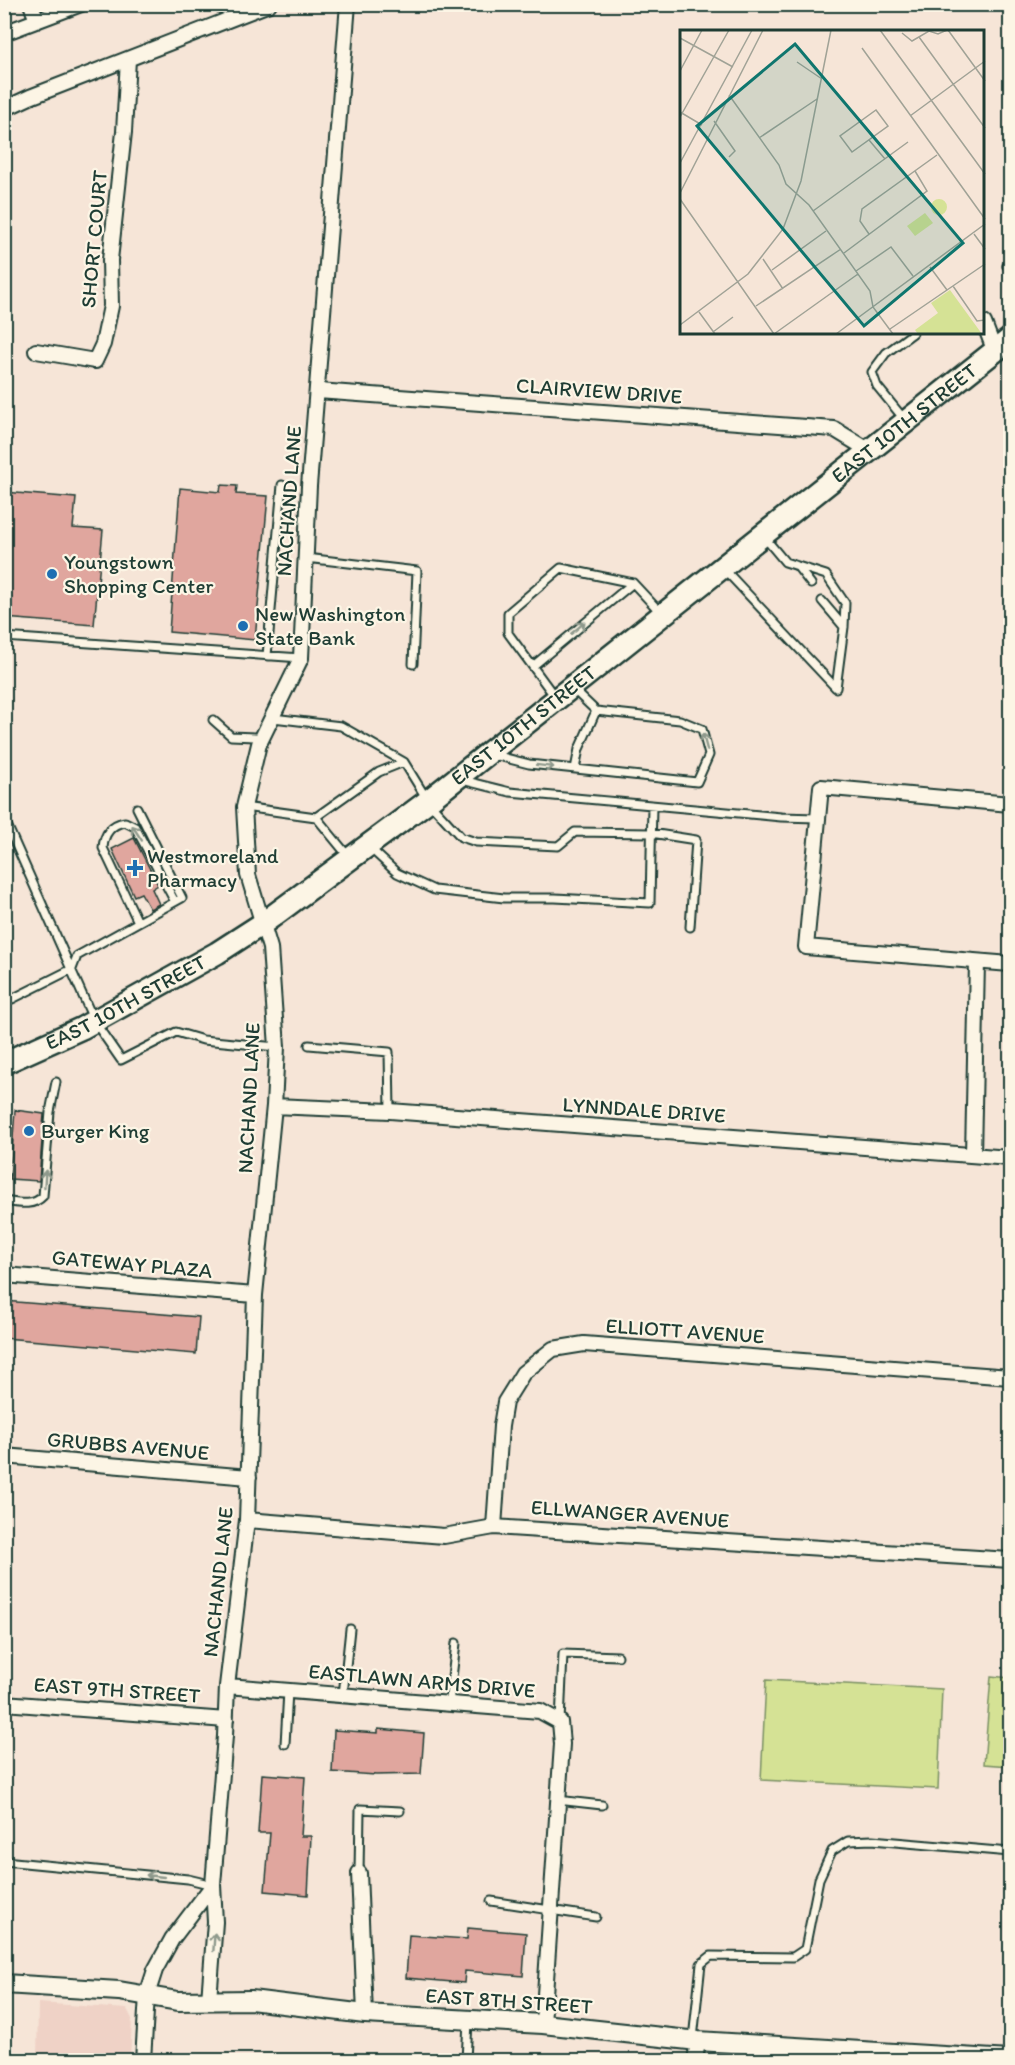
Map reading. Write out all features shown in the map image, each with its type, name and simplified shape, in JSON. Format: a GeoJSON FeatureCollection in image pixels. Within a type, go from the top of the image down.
{"type":"FeatureCollection","features":[{"type":"Feature","properties":{"kind":"main road","name":"EAST 10TH STREET"},"geometry":{"type":"LineString","coordinates":[[4,1063],[94,1021],[217,953],[262,924],[428,801],[1003,346]]}},
{"type":"Feature","properties":{"kind":"main road","name":"EAST 8TH STREET"},"geometry":{"type":"LineString","coordinates":[[4,1984],[119,1991],[178,2001],[251,2000],[365,2014],[543,2024],[695,2040],[1011,2060]]}},
{"type":"Feature","properties":{"kind":"street"},"geometry":{"type":"LineString","coordinates":[[31,4],[37,21]]}},
{"type":"Feature","properties":{"kind":"street"},"geometry":{"type":"LineString","coordinates":[[4,33],[81,4]]}},
{"type":"Feature","properties":{"kind":"street"},"geometry":{"type":"LineString","coordinates":[[4,109],[269,4]]}},
{"type":"Feature","properties":{"kind":"street","name":"NACHAND LANE"},"geometry":{"type":"LineString","coordinates":[[209,2000],[215,1922],[213,1885],[227,1686],[247,1520],[255,1295],[274,1106],[277,1047],[270,948],[248,875],[244,807],[259,744],[301,658],[309,486],[348,4]]}},
{"type":"Feature","properties":{"kind":"street","name":"SHORT COURT"},"geometry":{"type":"LineString","coordinates":[[36,351],[95,360],[103,344],[111,306],[110,260],[124,132],[128,59]]}},
{"type":"Feature","properties":{"kind":"street"},"geometry":{"type":"LineString","coordinates":[[985,323],[1003,346]]}},
{"type":"Feature","properties":{"kind":"street","name":"CLAIRVIEW DRIVE"},"geometry":{"type":"LineString","coordinates":[[318,391],[834,429],[870,451]]}},
{"type":"Feature","properties":{"kind":"street"},"geometry":{"type":"LineString","coordinates":[[1011,804],[821,787],[806,947],[1011,964]]}},
{"type":"Feature","properties":{"kind":"street"},"geometry":{"type":"LineString","coordinates":[[973,1155],[977,962]]}},
{"type":"Feature","properties":{"kind":"street","name":"LYNNDALE DRIVE"},"geometry":{"type":"LineString","coordinates":[[274,1106],[390,1112],[1011,1158]]}},
{"type":"Feature","properties":{"kind":"street","name":"GATEWAY PLAZA"},"geometry":{"type":"LineString","coordinates":[[4,1275],[255,1295]]}},
{"type":"Feature","properties":{"kind":"street","name":"ELLIOTT AVENUE"},"geometry":{"type":"LineString","coordinates":[[494,1527],[501,1426],[505,1402],[523,1373],[553,1349],[584,1344],[1011,1377]]}},
{"type":"Feature","properties":{"kind":"street","name":"GRUBBS AVENUE"},"geometry":{"type":"LineString","coordinates":[[4,1456],[249,1477]]}},
{"type":"Feature","properties":{"kind":"street","name":"ELLWANGER AVENUE"},"geometry":{"type":"LineString","coordinates":[[247,1520],[444,1536],[494,1527],[1011,1560]]}},
{"type":"Feature","properties":{"kind":"street","name":"EASTLAWN ARMS DRIVE"},"geometry":{"type":"LineString","coordinates":[[227,1686],[540,1711],[560,1722],[562,1744],[543,2024]]}},
{"type":"Feature","properties":{"kind":"street","name":"EAST 9TH STREET"},"geometry":{"type":"LineString","coordinates":[[4,1703],[226,1720]]}},
{"type":"Feature","properties":{"kind":"street"},"geometry":{"type":"LineString","coordinates":[[359,1873],[365,2014]]}},
{"type":"Feature","properties":{"kind":"street"},"geometry":{"type":"LineString","coordinates":[[143,2061],[147,1995],[155,1970],[166,1948],[213,1885]]}},
{"type":"Feature","properties":{"kind":"street"},"geometry":{"type":"LineString","coordinates":[[695,2040],[695,2061]]}},
{"type":"Feature","properties":{"kind":"lane"},"geometry":{"type":"LineString","coordinates":[[1011,263],[1007,266],[1011,270]]}},
{"type":"Feature","properties":{"kind":"lane"},"geometry":{"type":"LineString","coordinates":[[906,422],[877,386],[872,372],[886,353],[912,334]]}},
{"type":"Feature","properties":{"kind":"lane"},"geometry":{"type":"LineString","coordinates":[[267,656],[282,485]]}},
{"type":"Feature","properties":{"kind":"lane"},"geometry":{"type":"LineString","coordinates":[[723,567],[836,688],[845,603],[826,575],[785,562],[763,536]]}},
{"type":"Feature","properties":{"kind":"lane"},"geometry":{"type":"LineString","coordinates":[[306,558],[417,571],[412,664]]}},
{"type":"Feature","properties":{"kind":"lane"},"geometry":{"type":"LineString","coordinates":[[797,566],[811,584]]}},
{"type":"Feature","properties":{"kind":"lane"},"geometry":{"type":"LineString","coordinates":[[488,753],[530,764],[697,782],[709,755],[702,729],[680,720],[596,711],[564,694],[533,666],[508,633],[508,613],[561,568],[633,583],[663,615]]}},
{"type":"Feature","properties":{"kind":"lane"},"geometry":{"type":"LineString","coordinates":[[533,666],[633,583]]}},
{"type":"Feature","properties":{"kind":"lane"},"geometry":{"type":"LineString","coordinates":[[822,601],[844,627]]}},
{"type":"Feature","properties":{"kind":"lane"},"geometry":{"type":"LineString","coordinates":[[4,637],[301,658]]}},
{"type":"Feature","properties":{"kind":"lane"},"geometry":{"type":"LineString","coordinates":[[575,769],[579,749],[596,711]]}},
{"type":"Feature","properties":{"kind":"lane"},"geometry":{"type":"LineString","coordinates":[[273,718],[341,726],[404,762],[428,801],[461,837],[476,842],[558,846],[575,832],[651,833],[696,840],[690,927]]}},
{"type":"Feature","properties":{"kind":"lane"},"geometry":{"type":"LineString","coordinates":[[213,720],[231,736],[255,737],[259,744]]}},
{"type":"Feature","properties":{"kind":"lane"},"geometry":{"type":"LineString","coordinates":[[316,817],[379,772],[404,762]]}},
{"type":"Feature","properties":{"kind":"lane"},"geometry":{"type":"LineString","coordinates":[[457,778],[510,792],[781,817],[817,818]]}},
{"type":"Feature","properties":{"kind":"lane"},"geometry":{"type":"LineString","coordinates":[[368,847],[398,873],[434,890],[504,898],[650,903],[652,806]]}},
{"type":"Feature","properties":{"kind":"lane"},"geometry":{"type":"LineString","coordinates":[[244,807],[316,817],[351,860]]}},
{"type":"Feature","properties":{"kind":"lane"},"geometry":{"type":"LineString","coordinates":[[4,1003],[72,969],[77,956],[182,898],[137,808]]}},
{"type":"Feature","properties":{"kind":"lane"},"geometry":{"type":"LineString","coordinates":[[4,818],[94,1021],[121,1060],[176,1032],[203,1040],[277,1047]]}},
{"type":"Feature","properties":{"kind":"lane"},"geometry":{"type":"LineString","coordinates":[[138,922],[103,848],[104,838],[113,826],[125,822],[135,827],[175,902]]}},
{"type":"Feature","properties":{"kind":"lane"},"geometry":{"type":"LineString","coordinates":[[309,1045],[389,1052],[390,1112]]}},
{"type":"Feature","properties":{"kind":"lane"},"geometry":{"type":"LineString","coordinates":[[4,1201],[37,1202],[43,1196],[50,1112],[56,1082]]}},
{"type":"Feature","properties":{"kind":"lane"},"geometry":{"type":"LineString","coordinates":[[343,1695],[350,1629]]}},
{"type":"Feature","properties":{"kind":"lane"},"geometry":{"type":"LineString","coordinates":[[449,1704],[456,1643]]}},
{"type":"Feature","properties":{"kind":"lane"},"geometry":{"type":"LineString","coordinates":[[560,1722],[563,1654],[618,1656]]}},
{"type":"Feature","properties":{"kind":"lane"},"geometry":{"type":"LineString","coordinates":[[285,1744],[288,1691]]}},
{"type":"Feature","properties":{"kind":"lane"},"geometry":{"type":"LineString","coordinates":[[557,1800],[602,1805]]}},
{"type":"Feature","properties":{"kind":"lane"},"geometry":{"type":"LineString","coordinates":[[359,1873],[360,1809],[400,1811]]}},
{"type":"Feature","properties":{"kind":"lane"},"geometry":{"type":"LineString","coordinates":[[695,2040],[701,1964],[711,1956],[793,1957],[805,1949],[819,1879],[832,1851],[848,1841],[872,1840],[1011,1852]]}},
{"type":"Feature","properties":{"kind":"lane"},"geometry":{"type":"LineString","coordinates":[[4,1861],[188,1879],[213,1885]]}},
{"type":"Feature","properties":{"kind":"lane"},"geometry":{"type":"LineString","coordinates":[[491,1900],[597,1917]]}},
{"type":"Feature","properties":{"kind":"lane"},"geometry":{"type":"LineString","coordinates":[[466,2061],[469,2020]]}},
{"type":"Feature","properties":{"kind":"shaded area"},"geometry":{"type":"Polygon","coordinates":[[[38,2003],[127,2009],[132,2019],[130,2060],[37,2060],[38,2003]]]}},
{"type":"Feature","properties":{"kind":"green space"},"geometry":{"type":"Polygon","coordinates":[[[991,1676],[1010,1678],[1010,1766],[984,1764],[991,1676]]]}},
{"type":"Feature","properties":{"kind":"green space"},"geometry":{"type":"Polygon","coordinates":[[[766,1680],[942,1689],[938,1789],[761,1780],[766,1680]]]}},
{"type":"Feature","properties":{"kind":"building"},"geometry":{"type":"Polygon","coordinates":[[[221,485],[237,486],[236,494],[268,496],[255,640],[169,632],[180,488],[220,492],[221,485]]]}},
{"type":"Feature","properties":{"kind":"building","name":"Youngstown Shopping Center"},"geometry":{"type":"Polygon","coordinates":[[[4,492],[76,498],[73,528],[103,530],[94,625],[4,618],[4,492]]]}},
{"type":"Feature","properties":{"kind":"building","name":"Westmoreland Pharmacy"},"geometry":{"type":"Polygon","coordinates":[[[134,838],[158,885],[152,889],[159,904],[150,909],[141,893],[134,896],[112,849],[134,838]]]}},
{"type":"Feature","properties":{"kind":"building","name":"Burger King"},"geometry":{"type":"Polygon","coordinates":[[[15,1110],[44,1114],[39,1181],[10,1179],[15,1110]]]}},
{"type":"Feature","properties":{"kind":"building"},"geometry":{"type":"Polygon","coordinates":[[[4,1301],[199,1317],[196,1354],[4,1338],[4,1301]]]}},
{"type":"Feature","properties":{"kind":"building"},"geometry":{"type":"Polygon","coordinates":[[[378,1729],[424,1733],[421,1774],[376,1775],[332,1772],[334,1730],[378,1733],[378,1729]]]}},
{"type":"Feature","properties":{"kind":"building"},"geometry":{"type":"Polygon","coordinates":[[[262,1774],[305,1777],[301,1836],[311,1836],[308,1895],[265,1891],[270,1833],[258,1833],[262,1774]]]}},
{"type":"Feature","properties":{"kind":"building"},"geometry":{"type":"Polygon","coordinates":[[[468,1928],[526,1933],[523,1976],[465,1971],[464,1983],[406,1978],[409,1935],[467,1939],[468,1928]]]}},
{"type":"Feature","properties":{"kind":"place","name":"Youngstown Shopping Center"},"geometry":{"type":"Point","coordinates":[52,574]}},
{"type":"Feature","properties":{"kind":"place","name":"New Washington State Bank"},"geometry":{"type":"Point","coordinates":[243,626]}},
{"type":"Feature","properties":{"kind":"place","name":"Westmoreland Pharmacy"},"geometry":{"type":"Point","coordinates":[135,868]}},
{"type":"Feature","properties":{"kind":"place","name":"Burger King"},"geometry":{"type":"Point","coordinates":[29,1131]}}]}
